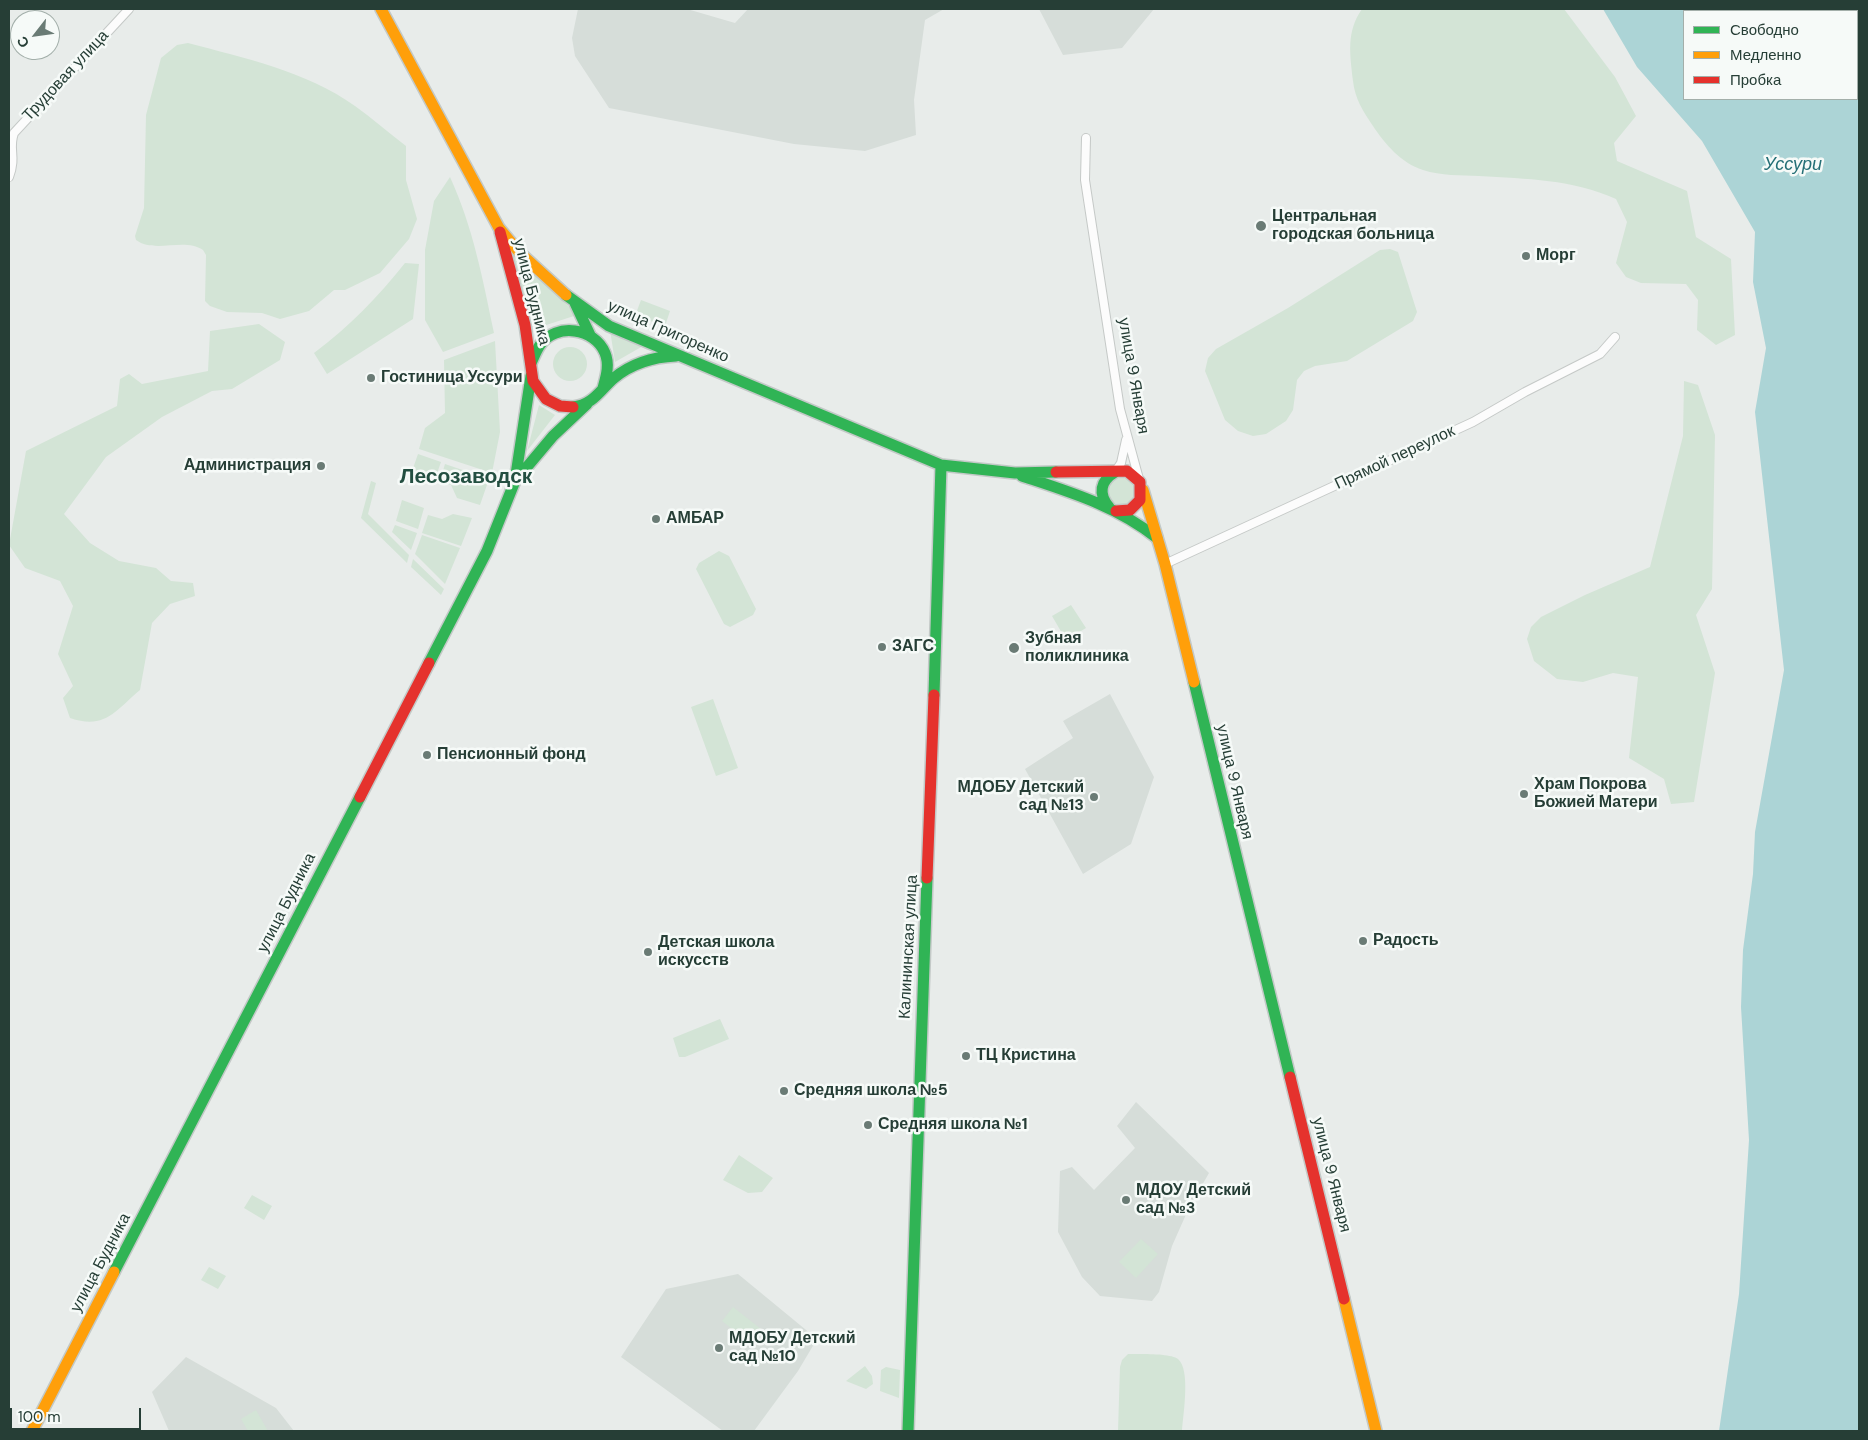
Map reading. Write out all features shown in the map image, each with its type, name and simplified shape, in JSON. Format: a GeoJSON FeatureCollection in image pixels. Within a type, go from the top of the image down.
{"type":"FeatureCollection","features":[{"type":"Feature","properties":{"kind":"main road","name":"улица Григоренко"},"geometry":{"type":"LineString","coordinates":[[381,9],[498,228],[519,252],[574,303],[615,328],[678,356],[857,428],[941,465],[1015,473]]}},
{"type":"Feature","properties":{"kind":"main road","name":"улица Будника"},"geometry":{"type":"LineString","coordinates":[[498,228],[527,333],[531,363]]}},
{"type":"Feature","properties":{"kind":"main road"},"geometry":{"type":"LineString","coordinates":[[574,303],[590,335],[603,349],[609,367],[607,380],[601,391]]}},
{"type":"Feature","properties":{"kind":"main road"},"geometry":{"type":"LineString","coordinates":[[590,401],[581,406],[568,407],[555,404],[544,398],[536,388],[531,376],[531,363],[535,350],[542,340],[553,332],[566,329],[579,330],[590,335],[615,328]]}},
{"type":"Feature","properties":{"kind":"main road"},"geometry":{"type":"LineString","coordinates":[[515,481],[548,441],[622,373],[640,363],[663,356],[678,356]]}},
{"type":"Feature","properties":{"kind":"main road","name":"улица Будника"},"geometry":{"type":"LineString","coordinates":[[32,1431],[482,559],[515,481],[531,376]]}},
{"type":"Feature","properties":{"kind":"main road","name":"Калининская улица"},"geometry":{"type":"LineString","coordinates":[[908,1431],[917,1127],[939,585],[941,465]]}},
{"type":"Feature","properties":{"kind":"main road"},"geometry":{"type":"LineString","coordinates":[[1015,473],[1127,471],[1134,474],[1142,485],[1142,493],[1136,506],[1130,510],[1113,509],[1102,498],[1104,479],[1115,472]]}},
{"type":"Feature","properties":{"kind":"main road"},"geometry":{"type":"LineString","coordinates":[[1015,473],[1113,509],[1136,521],[1157,538]]}},
{"type":"Feature","properties":{"kind":"main road","name":"улица 9 Января"},"geometry":{"type":"LineString","coordinates":[[1142,485],[1165,564],[1376,1431]]}},
{"type":"Feature","properties":{"kind":"street","name":"Трудовая улица"},"geometry":{"type":"LineString","coordinates":[[9,176],[14,159],[11,140],[14,133],[129,9]]}},
{"type":"Feature","properties":{"kind":"street","name":"улица 9 Января"},"geometry":{"type":"LineString","coordinates":[[1086,138],[1085,180],[1120,409],[1126,438],[1142,485]]}},
{"type":"Feature","properties":{"kind":"street","name":"Прямой переулок"},"geometry":{"type":"LineString","coordinates":[[1165,564],[1473,422],[1525,392],[1600,354],[1615,337]]}},
{"type":"Feature","properties":{"kind":"street"},"geometry":{"type":"LineString","coordinates":[[1115,472],[1121,463],[1126,438]]}},
{"type":"Feature","properties":{"kind":"shaded area"},"geometry":{"type":"Polygon","coordinates":[[[578,9],[687,9],[735,23],[748,9],[944,9],[925,20],[914,100],[916,135],[865,151],[794,144],[609,108],[575,56],[572,38],[578,9]]]}},
{"type":"Feature","properties":{"kind":"shaded area"},"geometry":{"type":"Polygon","coordinates":[[[1039,9],[1154,9],[1122,48],[1063,55],[1039,9]]]}},
{"type":"Feature","properties":{"kind":"shaded area","name":"МДОБУ Детский сад №13"},"geometry":{"type":"Polygon","coordinates":[[[1110,694],[1154,777],[1131,844],[1083,874],[1025,769],[1073,738],[1063,721],[1110,694]]]}},
{"type":"Feature","properties":{"kind":"shaded area","name":"МДОУ Детский сад №3"},"geometry":{"type":"Polygon","coordinates":[[[1136,1102],[1209,1173],[1188,1210],[1172,1246],[1159,1292],[1152,1301],[1100,1296],[1082,1277],[1058,1232],[1060,1171],[1072,1167],[1094,1190],[1135,1148],[1117,1126],[1136,1102]]]}},
{"type":"Feature","properties":{"kind":"shaded area","name":"МДОБУ Детский сад №10"},"geometry":{"type":"Polygon","coordinates":[[[738,1274],[817,1339],[798,1371],[754,1431],[723,1431],[621,1357],[666,1289],[738,1274]]]}},
{"type":"Feature","properties":{"kind":"shaded area"},"geometry":{"type":"Polygon","coordinates":[[[186,1357],[276,1408],[294,1431],[169,1431],[152,1392],[186,1357]]]}},
{"type":"Feature","properties":{"kind":"green space"},"geometry":{"type":"Polygon","coordinates":[[[1362,9],[1564,9],[1615,77],[1636,116],[1614,143],[1617,161],[1687,191],[1696,237],[1731,259],[1735,335],[1716,345],[1697,330],[1698,300],[1686,284],[1641,283],[1626,277],[1616,263],[1627,222],[1616,199],[1583,187],[1549,181],[1437,173],[1415,167],[1401,158],[1378,133],[1363,110],[1354,87],[1350,44],[1353,26],[1362,9]]]}},
{"type":"Feature","properties":{"kind":"green space"},"geometry":{"type":"Polygon","coordinates":[[[188,43],[253,60],[316,84],[355,106],[406,146],[406,180],[417,219],[409,239],[380,273],[345,290],[334,290],[309,311],[280,319],[262,313],[227,312],[210,306],[205,301],[206,255],[203,250],[187,245],[152,246],[136,240],[135,236],[144,208],[146,115],[161,58],[177,45],[188,43]]]}},
{"type":"Feature","properties":{"kind":"green space"},"geometry":{"type":"Polygon","coordinates":[[[450,177],[471,234],[494,333],[443,352],[425,320],[425,250],[434,201],[450,177]]]}},
{"type":"Feature","properties":{"kind":"green space"},"geometry":{"type":"Polygon","coordinates":[[[510,246],[577,315],[534,329],[510,246]]]}},
{"type":"Feature","properties":{"kind":"green space"},"geometry":{"type":"Polygon","coordinates":[[[1390,249],[1398,252],[1417,312],[1413,321],[1347,361],[1315,366],[1304,371],[1297,380],[1293,410],[1286,421],[1266,434],[1253,436],[1238,431],[1225,420],[1205,371],[1208,358],[1216,349],[1288,308],[1380,250],[1390,249]]]}},
{"type":"Feature","properties":{"kind":"green space"},"geometry":{"type":"Polygon","coordinates":[[[405,263],[419,264],[413,319],[327,374],[314,353],[362,311],[405,263]]]}},
{"type":"Feature","properties":{"kind":"green space"},"geometry":{"type":"Polygon","coordinates":[[[641,300],[670,311],[665,326],[635,316],[641,300]]]}},
{"type":"Feature","properties":{"kind":"green space"},"geometry":{"type":"Polygon","coordinates":[[[259,324],[285,342],[280,360],[232,389],[212,391],[162,417],[106,457],[64,514],[90,543],[119,561],[156,568],[171,581],[193,583],[195,596],[170,604],[152,623],[140,690],[116,711],[101,720],[92,722],[70,718],[63,698],[73,686],[58,654],[73,606],[60,581],[25,568],[9,545],[26,451],[117,406],[120,379],[129,374],[142,384],[208,371],[210,331],[259,324]]]}},
{"type":"Feature","properties":{"kind":"green space"},"geometry":{"type":"Polygon","coordinates":[[[610,330],[643,346],[615,362],[610,330]]]}},
{"type":"Feature","properties":{"kind":"green space"},"geometry":{"type":"Polygon","coordinates":[[[495,341],[500,432],[492,473],[419,449],[425,428],[445,413],[444,360],[495,341]]]}},
{"type":"Feature","properties":{"kind":"green space"},"geometry":{"type":"Polygon","coordinates":[[[570,347],[577,348],[582,352],[586,357],[586,371],[582,376],[577,380],[570,381],[563,380],[558,376],[554,371],[553,364],[554,357],[558,352],[563,348],[570,347]]]}},
{"type":"Feature","properties":{"kind":"green space"},"geometry":{"type":"Polygon","coordinates":[[[1684,381],[1698,385],[1715,435],[1712,589],[1696,615],[1715,673],[1694,802],[1671,804],[1664,779],[1629,758],[1638,677],[1613,673],[1583,682],[1557,679],[1534,661],[1527,639],[1531,627],[1541,617],[1585,595],[1650,567],[1683,436],[1684,381]]]}},
{"type":"Feature","properties":{"kind":"green space"},"geometry":{"type":"Polygon","coordinates":[[[539,405],[555,415],[527,451],[539,405]]]}},
{"type":"Feature","properties":{"kind":"green space"},"geometry":{"type":"Polygon","coordinates":[[[418,454],[441,462],[434,482],[411,474],[418,454]]]}},
{"type":"Feature","properties":{"kind":"green space"},"geometry":{"type":"Polygon","coordinates":[[[445,464],[489,479],[480,505],[457,498],[451,485],[440,481],[445,464]]]}},
{"type":"Feature","properties":{"kind":"green space"},"geometry":{"type":"Polygon","coordinates":[[[1122,478],[1132,482],[1136,492],[1132,502],[1122,506],[1112,502],[1108,492],[1112,482],[1122,478]]]}},
{"type":"Feature","properties":{"kind":"green space"},"geometry":{"type":"Polygon","coordinates":[[[371,481],[376,483],[368,514],[409,555],[407,563],[361,518],[371,481]]]}},
{"type":"Feature","properties":{"kind":"green space"},"geometry":{"type":"Polygon","coordinates":[[[402,500],[424,508],[418,529],[396,521],[402,500]]]}},
{"type":"Feature","properties":{"kind":"green space"},"geometry":{"type":"Polygon","coordinates":[[[453,514],[472,518],[461,546],[422,533],[428,515],[442,519],[453,514]]]}},
{"type":"Feature","properties":{"kind":"green space"},"geometry":{"type":"Polygon","coordinates":[[[395,525],[417,533],[411,550],[392,532],[395,525]]]}},
{"type":"Feature","properties":{"kind":"green space"},"geometry":{"type":"Polygon","coordinates":[[[422,535],[460,548],[445,584],[415,554],[422,535]]]}},
{"type":"Feature","properties":{"kind":"green space"},"geometry":{"type":"Polygon","coordinates":[[[719,551],[729,556],[756,609],[753,615],[730,627],[724,624],[696,569],[699,563],[719,551]]]}},
{"type":"Feature","properties":{"kind":"green space"},"geometry":{"type":"Polygon","coordinates":[[[413,559],[444,589],[441,595],[411,567],[413,559]]]}},
{"type":"Feature","properties":{"kind":"green space"},"geometry":{"type":"Polygon","coordinates":[[[1071,605],[1086,628],[1066,640],[1052,616],[1071,605]]]}},
{"type":"Feature","properties":{"kind":"green space"},"geometry":{"type":"Polygon","coordinates":[[[713,699],[738,768],[716,776],[691,707],[713,699]]]}},
{"type":"Feature","properties":{"kind":"green space"},"geometry":{"type":"Polygon","coordinates":[[[720,1019],[729,1039],[685,1057],[679,1057],[673,1038],[720,1019]]]}},
{"type":"Feature","properties":{"kind":"green space"},"geometry":{"type":"Polygon","coordinates":[[[739,1155],[773,1178],[762,1192],[748,1193],[723,1180],[739,1155]]]}},
{"type":"Feature","properties":{"kind":"green space"},"geometry":{"type":"Polygon","coordinates":[[[252,1195],[272,1206],[264,1220],[244,1208],[252,1195]]]}},
{"type":"Feature","properties":{"kind":"green space"},"geometry":{"type":"Polygon","coordinates":[[[1141,1239],[1158,1254],[1136,1278],[1119,1262],[1141,1239]]]}},
{"type":"Feature","properties":{"kind":"green space"},"geometry":{"type":"Polygon","coordinates":[[[209,1267],[226,1276],[218,1289],[201,1280],[209,1267]]]}},
{"type":"Feature","properties":{"kind":"green space"},"geometry":{"type":"Polygon","coordinates":[[[733,1307],[761,1329],[750,1343],[722,1321],[733,1307]]]}},
{"type":"Feature","properties":{"kind":"green space"},"geometry":{"type":"Polygon","coordinates":[[[1128,1354],[1154,1354],[1178,1359],[1182,1365],[1185,1382],[1182,1431],[1118,1431],[1120,1367],[1122,1360],[1128,1354]]]}},
{"type":"Feature","properties":{"kind":"green space"},"geometry":{"type":"Polygon","coordinates":[[[865,1366],[872,1376],[873,1384],[866,1389],[846,1381],[865,1366]]]}},
{"type":"Feature","properties":{"kind":"green space"},"geometry":{"type":"Polygon","coordinates":[[[886,1367],[900,1370],[899,1398],[880,1391],[881,1370],[886,1367]]]}},
{"type":"Feature","properties":{"kind":"green space"},"geometry":{"type":"Polygon","coordinates":[[[256,1410],[268,1431],[248,1431],[241,1419],[256,1410]]]}},
{"type":"Feature","properties":{"kind":"water","name":"Уссури"},"geometry":{"type":"Polygon","coordinates":[[[1603,9],[1822,10],[1683,10],[1683,100],[1858,100],[1858,58],[1859,59],[1859,1431],[1719,1431],[1739,1294],[1749,1140],[1741,1007],[1743,950],[1753,874],[1755,832],[1784,670],[1755,412],[1766,348],[1753,282],[1755,232],[1702,141],[1637,67],[1603,9]]]}},
{"type":"Feature","properties":{"kind":"traffic: fast"},"geometry":{"type":"LineString","coordinates":[[566,295],[609,326],[941,465],[1015,473],[1056,472]]}},
{"type":"Feature","properties":{"kind":"traffic: fast"},"geometry":{"type":"LineString","coordinates":[[575,303],[590,335]]}},
{"type":"Feature","properties":{"kind":"traffic: fast"},"geometry":{"type":"LineString","coordinates":[[531,363],[540,345],[547,338],[565,331],[584,333],[593,338],[605,353],[607,366],[603,388]]}},
{"type":"Feature","properties":{"kind":"traffic: fast"},"geometry":{"type":"LineString","coordinates":[[573,407],[580,406],[591,400],[614,378],[635,365],[659,358],[676,356]]}},
{"type":"Feature","properties":{"kind":"traffic: fast"},"geometry":{"type":"LineString","coordinates":[[429,663],[487,551],[515,481],[531,376]]}},
{"type":"Feature","properties":{"kind":"traffic: fast"},"geometry":{"type":"LineString","coordinates":[[516,480],[553,436],[587,404]]}},
{"type":"Feature","properties":{"kind":"traffic: fast"},"geometry":{"type":"LineString","coordinates":[[934,695],[941,465]]}},
{"type":"Feature","properties":{"kind":"traffic: fast"},"geometry":{"type":"LineString","coordinates":[[1109,507],[1103,497],[1102,488],[1106,479],[1115,472]]}},
{"type":"Feature","properties":{"kind":"traffic: fast"},"geometry":{"type":"LineString","coordinates":[[1022,476],[1092,501],[1126,517],[1157,538]]}},
{"type":"Feature","properties":{"kind":"traffic: fast"},"geometry":{"type":"LineString","coordinates":[[1194,682],[1290,1077]]}},
{"type":"Feature","properties":{"kind":"traffic: fast"},"geometry":{"type":"LineString","coordinates":[[114,1272],[360,797]]}},
{"type":"Feature","properties":{"kind":"traffic: fast"},"geometry":{"type":"LineString","coordinates":[[908,1431],[927,878]]}},
{"type":"Feature","properties":{"kind":"traffic: slow"},"geometry":{"type":"LineString","coordinates":[[381,9],[499,228],[519,252],[566,295]]}},
{"type":"Feature","properties":{"kind":"traffic: slow"},"geometry":{"type":"LineString","coordinates":[[1143,490],[1165,564],[1194,682]]}},
{"type":"Feature","properties":{"kind":"traffic: slow"},"geometry":{"type":"LineString","coordinates":[[32,1431],[114,1272]]}},
{"type":"Feature","properties":{"kind":"traffic: slow"},"geometry":{"type":"LineString","coordinates":[[1344,1299],[1376,1431]]}},
{"type":"Feature","properties":{"kind":"traffic: jam"},"geometry":{"type":"LineString","coordinates":[[500,232],[525,325],[533,381],[546,399],[560,406],[573,407]]}},
{"type":"Feature","properties":{"kind":"traffic: jam"},"geometry":{"type":"LineString","coordinates":[[1056,472],[1127,471],[1140,482],[1140,500],[1130,510],[1116,511]]}},
{"type":"Feature","properties":{"kind":"traffic: jam"},"geometry":{"type":"LineString","coordinates":[[360,797],[429,663]]}},
{"type":"Feature","properties":{"kind":"traffic: jam"},"geometry":{"type":"LineString","coordinates":[[927,878],[934,695]]}},
{"type":"Feature","properties":{"kind":"traffic: jam"},"geometry":{"type":"LineString","coordinates":[[1290,1077],[1344,1299]]}},
{"type":"Feature","properties":{"kind":"place","name":"Центральная городская больница"},"geometry":{"type":"Point","coordinates":[1261,226]}},
{"type":"Feature","properties":{"kind":"place","name":"Морг"},"geometry":{"type":"Point","coordinates":[1526,256]}},
{"type":"Feature","properties":{"kind":"place","name":"Гостиница Уссури"},"geometry":{"type":"Point","coordinates":[371,378]}},
{"type":"Feature","properties":{"kind":"place","name":"Администрация"},"geometry":{"type":"Point","coordinates":[321,466]}},
{"type":"Feature","properties":{"kind":"place","name":"АМБАР"},"geometry":{"type":"Point","coordinates":[656,519]}},
{"type":"Feature","properties":{"kind":"place","name":"ЗАГС"},"geometry":{"type":"Point","coordinates":[882,647]}},
{"type":"Feature","properties":{"kind":"place","name":"Зубная поликлиника"},"geometry":{"type":"Point","coordinates":[1014,648]}},
{"type":"Feature","properties":{"kind":"place","name":"Пенсионный фонд"},"geometry":{"type":"Point","coordinates":[427,755]}},
{"type":"Feature","properties":{"kind":"place","name":"Храм Покрова Божией Матери"},"geometry":{"type":"Point","coordinates":[1524,794]}},
{"type":"Feature","properties":{"kind":"place","name":"МДОБУ Детский сад №13"},"geometry":{"type":"Point","coordinates":[1094,797]}},
{"type":"Feature","properties":{"kind":"place","name":"Радость"},"geometry":{"type":"Point","coordinates":[1363,941]}},
{"type":"Feature","properties":{"kind":"place","name":"Детская школа искусств"},"geometry":{"type":"Point","coordinates":[648,952]}},
{"type":"Feature","properties":{"kind":"place","name":"ТЦ Кристина"},"geometry":{"type":"Point","coordinates":[966,1056]}},
{"type":"Feature","properties":{"kind":"place","name":"Средняя школа №5"},"geometry":{"type":"Point","coordinates":[784,1091]}},
{"type":"Feature","properties":{"kind":"place","name":"Средняя школа №1"},"geometry":{"type":"Point","coordinates":[868,1125]}},
{"type":"Feature","properties":{"kind":"place","name":"МДОУ Детский сад №3"},"geometry":{"type":"Point","coordinates":[1126,1200]}},
{"type":"Feature","properties":{"kind":"place","name":"МДОБУ Детский сад №10"},"geometry":{"type":"Point","coordinates":[719,1348]}},
{"type":"Feature","properties":{"kind":"district","name":"Лесозаводск"},"geometry":{"type":"Point","coordinates":[466,477]}}]}
